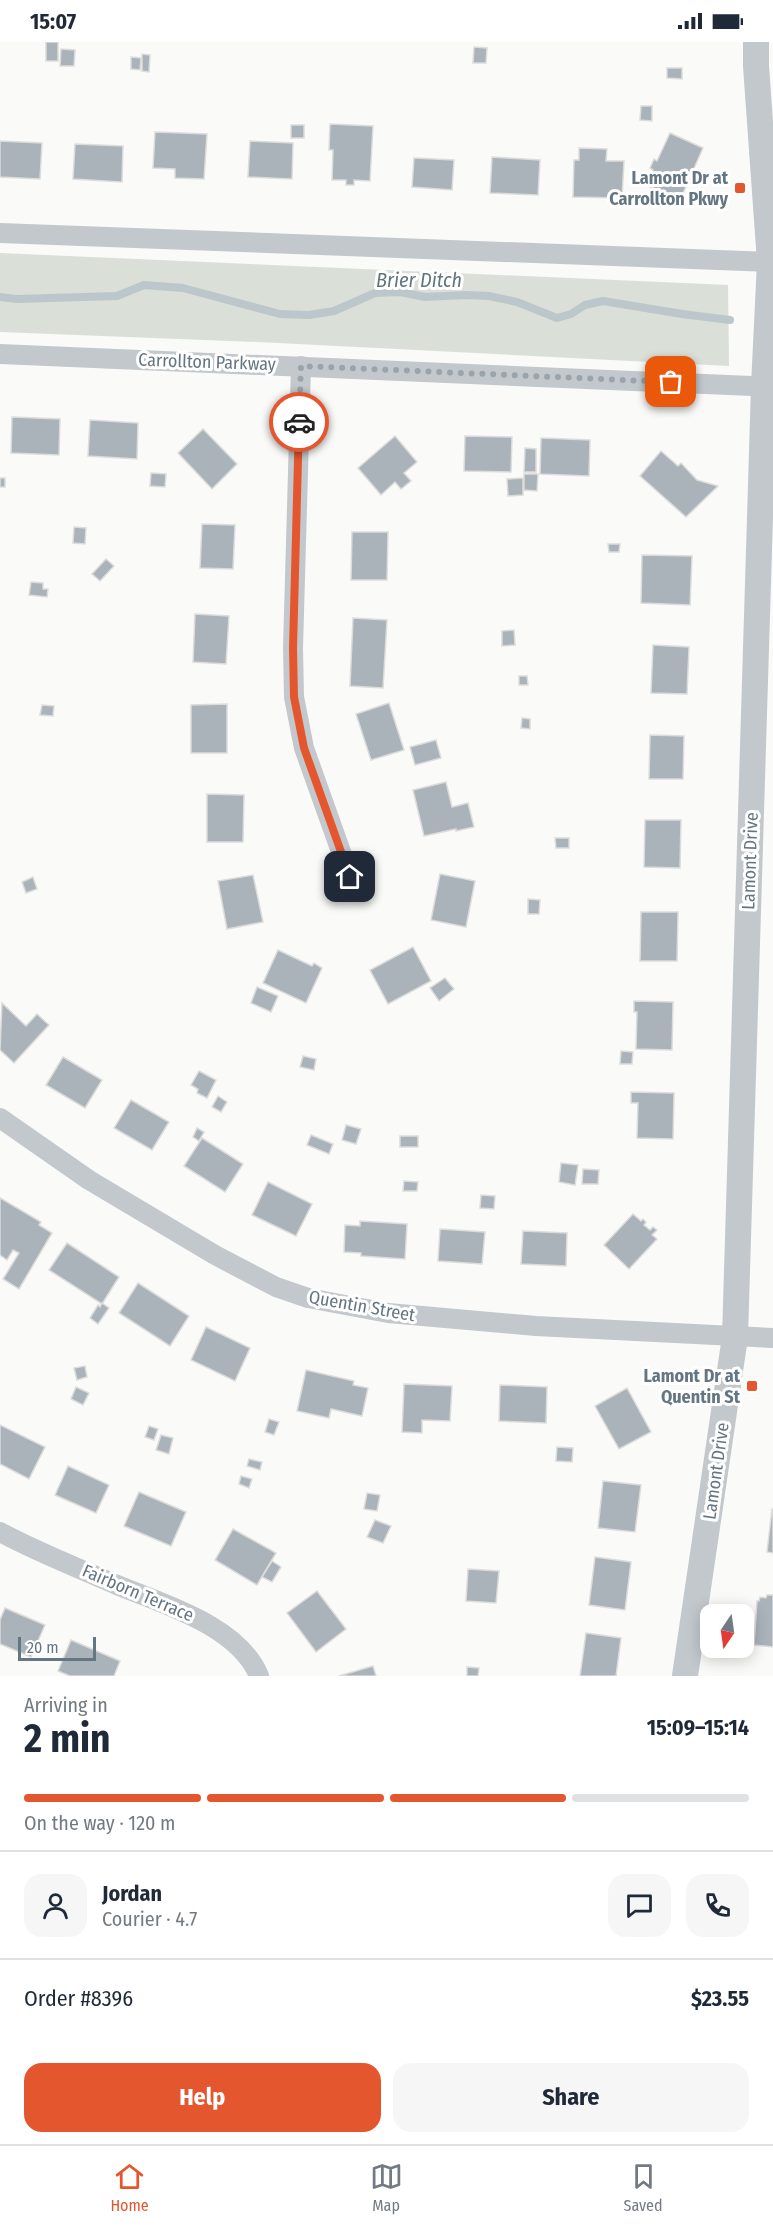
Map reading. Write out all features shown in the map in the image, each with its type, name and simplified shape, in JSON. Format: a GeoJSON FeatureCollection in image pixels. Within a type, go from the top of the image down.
{"type":"FeatureCollection","features":[{"type":"Feature","properties":{"kind":"street","name":"Lamont Drive"},"geometry":{"type":"LineString","coordinates":[[685,1676],[735,1337],[771,262],[756,42]]}},
{"type":"Feature","properties":{"kind":"street"},"geometry":{"type":"LineString","coordinates":[[0,233],[771,262]]}},
{"type":"Feature","properties":{"kind":"street","name":"Carrollton Parkway"},"geometry":{"type":"LineString","coordinates":[[0,354],[768,386]]}},
{"type":"Feature","properties":{"kind":"street"},"geometry":{"type":"LineString","coordinates":[[301,366],[293,648],[294,697],[304,748],[350,877]]}},
{"type":"Feature","properties":{"kind":"street","name":"Quentin Street"},"geometry":{"type":"LineString","coordinates":[[0,1118],[89,1179],[214,1255],[276,1287],[308,1298],[347,1307],[399,1314],[536,1326],[773,1338]]}},
{"type":"Feature","properties":{"kind":"street","name":"Fairborn Terrace"},"geometry":{"type":"LineString","coordinates":[[0,1532],[201,1620],[232,1641],[254,1662],[259,1676]]}},
{"type":"Feature","properties":{"kind":"shaded area"},"geometry":{"type":"Polygon","coordinates":[[[0,253],[728,285],[729,366],[258,342],[0,332],[0,253]]]}},
{"type":"Feature","properties":{"kind":"building"},"geometry":{"type":"Polygon","coordinates":[[[46,42],[58,42],[58,61],[46,61],[46,42]]]}},
{"type":"Feature","properties":{"kind":"building"},"geometry":{"type":"Polygon","coordinates":[[[474,47],[487,48],[486,63],[473,63],[474,47]]]}},
{"type":"Feature","properties":{"kind":"building"},"geometry":{"type":"Polygon","coordinates":[[[61,49],[75,50],[74,66],[60,66],[61,49]]]}},
{"type":"Feature","properties":{"kind":"building"},"geometry":{"type":"Polygon","coordinates":[[[142,54],[150,55],[149,72],[142,71],[142,54]]]}},
{"type":"Feature","properties":{"kind":"building"},"geometry":{"type":"Polygon","coordinates":[[[131,57],[141,58],[140,70],[131,69],[131,57]]]}},
{"type":"Feature","properties":{"kind":"building"},"geometry":{"type":"Polygon","coordinates":[[[667,68],[682,68],[682,79],[667,78],[667,68]]]}},
{"type":"Feature","properties":{"kind":"building"},"geometry":{"type":"Polygon","coordinates":[[[641,106],[652,106],[652,121],[640,120],[641,106]]]}},
{"type":"Feature","properties":{"kind":"building"},"geometry":{"type":"Polygon","coordinates":[[[330,124],[373,126],[370,181],[354,180],[354,185],[346,185],[346,180],[332,180],[333,150],[329,150],[330,124]]]}},
{"type":"Feature","properties":{"kind":"building"},"geometry":{"type":"Polygon","coordinates":[[[291,125],[304,125],[304,138],[291,138],[291,125]]]}},
{"type":"Feature","properties":{"kind":"building"},"geometry":{"type":"Polygon","coordinates":[[[155,132],[207,134],[204,179],[175,178],[175,169],[153,168],[155,132]]]}},
{"type":"Feature","properties":{"kind":"building"},"geometry":{"type":"Polygon","coordinates":[[[670,133],[703,148],[680,200],[646,185],[653,170],[650,168],[654,159],[657,161],[670,133]]]}},
{"type":"Feature","properties":{"kind":"building"},"geometry":{"type":"Polygon","coordinates":[[[0,141],[42,143],[40,179],[0,177],[0,141]]]}},
{"type":"Feature","properties":{"kind":"building"},"geometry":{"type":"Polygon","coordinates":[[[250,141],[293,143],[292,179],[248,177],[250,141]]]}},
{"type":"Feature","properties":{"kind":"building"},"geometry":{"type":"Polygon","coordinates":[[[75,144],[123,146],[122,182],[73,179],[75,144]]]}},
{"type":"Feature","properties":{"kind":"building"},"geometry":{"type":"Polygon","coordinates":[[[579,148],[607,149],[606,161],[624,161],[622,198],[573,197],[574,160],[579,160],[579,148]]]}},
{"type":"Feature","properties":{"kind":"building"},"geometry":{"type":"Polygon","coordinates":[[[492,157],[540,160],[538,195],[490,193],[492,157]]]}},
{"type":"Feature","properties":{"kind":"building"},"geometry":{"type":"Polygon","coordinates":[[[414,158],[454,160],[452,190],[412,187],[414,158]]]}},
{"type":"Feature","properties":{"kind":"building"},"geometry":{"type":"Polygon","coordinates":[[[12,417],[60,419],[59,455],[11,453],[12,417]]]}},
{"type":"Feature","properties":{"kind":"building"},"geometry":{"type":"Polygon","coordinates":[[[90,420],[138,423],[137,459],[88,456],[90,420]]]}},
{"type":"Feature","properties":{"kind":"building"},"geometry":{"type":"Polygon","coordinates":[[[203,429],[237,464],[212,489],[178,453],[203,429]]]}},
{"type":"Feature","properties":{"kind":"building"},"geometry":{"type":"Polygon","coordinates":[[[395,436],[417,462],[404,473],[411,481],[401,489],[395,482],[381,495],[358,468],[395,436]]]}},
{"type":"Feature","properties":{"kind":"building"},"geometry":{"type":"Polygon","coordinates":[[[465,436],[512,437],[511,472],[464,471],[465,436]]]}},
{"type":"Feature","properties":{"kind":"building"},"geometry":{"type":"Polygon","coordinates":[[[541,438],[590,440],[589,476],[540,474],[541,438]]]}},
{"type":"Feature","properties":{"kind":"building"},"geometry":{"type":"Polygon","coordinates":[[[525,448],[536,449],[536,472],[524,472],[525,448]]]}},
{"type":"Feature","properties":{"kind":"building"},"geometry":{"type":"Polygon","coordinates":[[[661,451],[678,466],[681,463],[697,480],[718,486],[686,517],[640,476],[661,451]]]}},
{"type":"Feature","properties":{"kind":"building"},"geometry":{"type":"Polygon","coordinates":[[[151,473],[166,474],[165,487],[150,486],[151,473]]]}},
{"type":"Feature","properties":{"kind":"building"},"geometry":{"type":"Polygon","coordinates":[[[524,474],[538,474],[537,491],[524,490],[524,474]]]}},
{"type":"Feature","properties":{"kind":"building"},"geometry":{"type":"Polygon","coordinates":[[[0,478],[5,478],[5,487],[0,487],[0,478]]]}},
{"type":"Feature","properties":{"kind":"building"},"geometry":{"type":"Polygon","coordinates":[[[523,478],[523,495],[508,496],[507,479],[523,478]]]}},
{"type":"Feature","properties":{"kind":"building"},"geometry":{"type":"Polygon","coordinates":[[[202,524],[235,525],[233,569],[200,568],[202,524]]]}},
{"type":"Feature","properties":{"kind":"building"},"geometry":{"type":"Polygon","coordinates":[[[74,527],[86,528],[85,544],[73,543],[74,527]]]}},
{"type":"Feature","properties":{"kind":"building"},"geometry":{"type":"Polygon","coordinates":[[[352,532],[388,532],[387,580],[351,580],[352,532]]]}},
{"type":"Feature","properties":{"kind":"building"},"geometry":{"type":"Polygon","coordinates":[[[608,544],[620,544],[619,552],[609,552],[608,544]]]}},
{"type":"Feature","properties":{"kind":"building"},"geometry":{"type":"Polygon","coordinates":[[[642,555],[692,556],[690,605],[641,603],[642,555]]]}},
{"type":"Feature","properties":{"kind":"building"},"geometry":{"type":"Polygon","coordinates":[[[106,559],[114,566],[100,581],[92,574],[106,559]]]}},
{"type":"Feature","properties":{"kind":"building"},"geometry":{"type":"Polygon","coordinates":[[[31,582],[43,583],[43,589],[48,589],[47,597],[29,595],[31,582]]]}},
{"type":"Feature","properties":{"kind":"building"},"geometry":{"type":"Polygon","coordinates":[[[195,614],[229,616],[226,664],[193,662],[195,614]]]}},
{"type":"Feature","properties":{"kind":"building"},"geometry":{"type":"Polygon","coordinates":[[[353,618],[387,620],[383,688],[350,686],[353,618]]]}},
{"type":"Feature","properties":{"kind":"building"},"geometry":{"type":"Polygon","coordinates":[[[514,630],[515,645],[502,646],[502,631],[514,630]]]}},
{"type":"Feature","properties":{"kind":"building"},"geometry":{"type":"Polygon","coordinates":[[[653,645],[689,647],[687,694],[651,693],[653,645]]]}},
{"type":"Feature","properties":{"kind":"building"},"geometry":{"type":"Polygon","coordinates":[[[519,676],[527,676],[528,685],[519,685],[519,676]]]}},
{"type":"Feature","properties":{"kind":"building"},"geometry":{"type":"Polygon","coordinates":[[[389,703],[404,750],[371,760],[356,714],[389,703]]]}},
{"type":"Feature","properties":{"kind":"building"},"geometry":{"type":"Polygon","coordinates":[[[227,704],[227,753],[191,753],[191,705],[227,704]]]}},
{"type":"Feature","properties":{"kind":"building"},"geometry":{"type":"Polygon","coordinates":[[[42,705],[54,706],[53,716],[40,715],[42,705]]]}},
{"type":"Feature","properties":{"kind":"building"},"geometry":{"type":"Polygon","coordinates":[[[522,718],[530,719],[530,729],[521,728],[522,718]]]}},
{"type":"Feature","properties":{"kind":"building"},"geometry":{"type":"Polygon","coordinates":[[[650,735],[684,736],[683,779],[649,779],[650,735]]]}},
{"type":"Feature","properties":{"kind":"building"},"geometry":{"type":"Polygon","coordinates":[[[436,740],[441,758],[415,765],[410,747],[436,740]]]}},
{"type":"Feature","properties":{"kind":"building"},"geometry":{"type":"Polygon","coordinates":[[[446,782],[452,807],[468,803],[474,827],[424,836],[413,790],[446,782]]]}},
{"type":"Feature","properties":{"kind":"building"},"geometry":{"type":"Polygon","coordinates":[[[207,794],[244,795],[243,842],[207,842],[207,794]]]}},
{"type":"Feature","properties":{"kind":"building"},"geometry":{"type":"Polygon","coordinates":[[[645,820],[681,820],[680,868],[644,867],[645,820]]]}},
{"type":"Feature","properties":{"kind":"building"},"geometry":{"type":"Polygon","coordinates":[[[555,838],[569,838],[569,848],[556,848],[555,838]]]}},
{"type":"Feature","properties":{"kind":"building"},"geometry":{"type":"Polygon","coordinates":[[[440,874],[475,881],[466,927],[431,920],[440,874]]]}},
{"type":"Feature","properties":{"kind":"building"},"geometry":{"type":"Polygon","coordinates":[[[253,875],[263,922],[227,929],[218,881],[253,875]]]}},
{"type":"Feature","properties":{"kind":"building"},"geometry":{"type":"Polygon","coordinates":[[[33,877],[37,889],[26,893],[22,882],[33,877]]]}},
{"type":"Feature","properties":{"kind":"building"},"geometry":{"type":"Polygon","coordinates":[[[528,899],[540,900],[539,914],[528,914],[528,899]]]}},
{"type":"Feature","properties":{"kind":"building"},"geometry":{"type":"Polygon","coordinates":[[[641,912],[678,912],[677,961],[640,961],[641,912]]]}},
{"type":"Feature","properties":{"kind":"building"},"geometry":{"type":"Polygon","coordinates":[[[413,947],[431,981],[388,1004],[370,970],[413,947]]]}},
{"type":"Feature","properties":{"kind":"building"},"geometry":{"type":"Polygon","coordinates":[[[278,950],[312,966],[314,963],[322,968],[306,1003],[263,983],[278,950]]]}},
{"type":"Feature","properties":{"kind":"building"},"geometry":{"type":"Polygon","coordinates":[[[445,978],[454,989],[439,1001],[430,988],[445,978]]]}},
{"type":"Feature","properties":{"kind":"building"},"geometry":{"type":"Polygon","coordinates":[[[257,987],[278,996],[271,1012],[251,1003],[257,987]]]}},
{"type":"Feature","properties":{"kind":"building"},"geometry":{"type":"Polygon","coordinates":[[[634,1001],[673,1002],[672,1050],[636,1049],[637,1012],[634,1012],[634,1001]]]}},
{"type":"Feature","properties":{"kind":"building"},"geometry":{"type":"Polygon","coordinates":[[[2,1003],[26,1026],[37,1014],[49,1025],[14,1063],[0,1050],[2,1003]]]}},
{"type":"Feature","properties":{"kind":"building"},"geometry":{"type":"Polygon","coordinates":[[[621,1051],[633,1052],[632,1064],[620,1064],[621,1051]]]}},
{"type":"Feature","properties":{"kind":"building"},"geometry":{"type":"Polygon","coordinates":[[[303,1056],[316,1059],[314,1070],[300,1067],[303,1056]]]}},
{"type":"Feature","properties":{"kind":"building"},"geometry":{"type":"Polygon","coordinates":[[[63,1057],[102,1080],[85,1108],[46,1085],[63,1057]]]}},
{"type":"Feature","properties":{"kind":"building"},"geometry":{"type":"Polygon","coordinates":[[[199,1071],[216,1080],[207,1098],[197,1093],[198,1089],[191,1085],[199,1071]]]}},
{"type":"Feature","properties":{"kind":"building"},"geometry":{"type":"Polygon","coordinates":[[[631,1092],[674,1093],[673,1139],[637,1138],[638,1103],[631,1103],[631,1092]]]}},
{"type":"Feature","properties":{"kind":"building"},"geometry":{"type":"Polygon","coordinates":[[[218,1096],[227,1102],[221,1112],[212,1107],[218,1096]]]}},
{"type":"Feature","properties":{"kind":"building"},"geometry":{"type":"Polygon","coordinates":[[[131,1100],[169,1122],[152,1150],[114,1128],[131,1100]]]}},
{"type":"Feature","properties":{"kind":"building"},"geometry":{"type":"Polygon","coordinates":[[[346,1125],[361,1129],[356,1144],[342,1140],[346,1125]]]}},
{"type":"Feature","properties":{"kind":"building"},"geometry":{"type":"Polygon","coordinates":[[[197,1128],[204,1132],[199,1141],[193,1137],[197,1128]]]}},
{"type":"Feature","properties":{"kind":"building"},"geometry":{"type":"Polygon","coordinates":[[[311,1135],[333,1144],[329,1154],[307,1145],[311,1135]]]}},
{"type":"Feature","properties":{"kind":"building"},"geometry":{"type":"Polygon","coordinates":[[[400,1136],[418,1136],[418,1147],[400,1147],[400,1136]]]}},
{"type":"Feature","properties":{"kind":"building"},"geometry":{"type":"Polygon","coordinates":[[[202,1138],[243,1164],[225,1192],[184,1166],[202,1138]]]}},
{"type":"Feature","properties":{"kind":"building"},"geometry":{"type":"Polygon","coordinates":[[[561,1163],[578,1165],[575,1185],[559,1182],[561,1163]]]}},
{"type":"Feature","properties":{"kind":"building"},"geometry":{"type":"Polygon","coordinates":[[[583,1169],[599,1170],[598,1184],[582,1184],[583,1169]]]}},
{"type":"Feature","properties":{"kind":"building"},"geometry":{"type":"Polygon","coordinates":[[[404,1181],[418,1182],[417,1191],[403,1191],[404,1181]]]}},
{"type":"Feature","properties":{"kind":"building"},"geometry":{"type":"Polygon","coordinates":[[[268,1182],[312,1204],[296,1236],[252,1215],[268,1182]]]}},
{"type":"Feature","properties":{"kind":"building"},"geometry":{"type":"Polygon","coordinates":[[[481,1195],[495,1196],[494,1209],[480,1208],[481,1195]]]}},
{"type":"Feature","properties":{"kind":"building"},"geometry":{"type":"Polygon","coordinates":[[[0,1198],[41,1222],[39,1225],[52,1233],[19,1289],[3,1279],[19,1253],[13,1250],[7,1260],[0,1255],[0,1198]]]}},
{"type":"Feature","properties":{"kind":"building"},"geometry":{"type":"Polygon","coordinates":[[[633,1214],[641,1221],[643,1219],[646,1222],[644,1225],[650,1230],[653,1227],[657,1230],[652,1235],[657,1239],[629,1269],[604,1245],[633,1214]]]}},
{"type":"Feature","properties":{"kind":"building"},"geometry":{"type":"Polygon","coordinates":[[[360,1221],[407,1224],[405,1259],[361,1256],[361,1253],[344,1252],[345,1225],[360,1226],[360,1221]]]}},
{"type":"Feature","properties":{"kind":"building"},"geometry":{"type":"Polygon","coordinates":[[[440,1229],[485,1232],[482,1264],[438,1261],[440,1229]]]}},
{"type":"Feature","properties":{"kind":"building"},"geometry":{"type":"Polygon","coordinates":[[[523,1231],[567,1233],[566,1266],[521,1264],[523,1231]]]}},
{"type":"Feature","properties":{"kind":"building"},"geometry":{"type":"Polygon","coordinates":[[[67,1243],[119,1277],[102,1304],[49,1270],[67,1243]]]}},
{"type":"Feature","properties":{"kind":"building"},"geometry":{"type":"Polygon","coordinates":[[[138,1283],[189,1316],[170,1346],[119,1313],[138,1283]]]}},
{"type":"Feature","properties":{"kind":"building"},"geometry":{"type":"Polygon","coordinates":[[[102,1303],[109,1308],[98,1324],[90,1318],[98,1305],[100,1307],[102,1303]]]}},
{"type":"Feature","properties":{"kind":"building"},"geometry":{"type":"Polygon","coordinates":[[[206,1327],[250,1348],[235,1381],[191,1360],[206,1327]]]}},
{"type":"Feature","properties":{"kind":"building"},"geometry":{"type":"Polygon","coordinates":[[[85,1366],[87,1377],[77,1380],[74,1368],[85,1366]]]}},
{"type":"Feature","properties":{"kind":"building"},"geometry":{"type":"Polygon","coordinates":[[[306,1370],[354,1381],[353,1385],[368,1388],[362,1416],[331,1409],[329,1418],[297,1411],[306,1370]]]}},
{"type":"Feature","properties":{"kind":"building"},"geometry":{"type":"Polygon","coordinates":[[[404,1384],[452,1386],[450,1421],[422,1420],[422,1433],[402,1432],[404,1384]]]}},
{"type":"Feature","properties":{"kind":"building"},"geometry":{"type":"Polygon","coordinates":[[[500,1385],[547,1387],[546,1423],[499,1421],[500,1385]]]}},
{"type":"Feature","properties":{"kind":"building"},"geometry":{"type":"Polygon","coordinates":[[[76,1387],[89,1393],[83,1405],[71,1399],[76,1387]]]}},
{"type":"Feature","properties":{"kind":"building"},"geometry":{"type":"Polygon","coordinates":[[[627,1388],[651,1432],[619,1449],[595,1406],[627,1388]]]}},
{"type":"Feature","properties":{"kind":"building"},"geometry":{"type":"Polygon","coordinates":[[[269,1419],[279,1422],[274,1435],[265,1432],[269,1419]]]}},
{"type":"Feature","properties":{"kind":"building"},"geometry":{"type":"Polygon","coordinates":[[[0,1425],[45,1447],[29,1479],[0,1464],[0,1425]]]}},
{"type":"Feature","properties":{"kind":"building"},"geometry":{"type":"Polygon","coordinates":[[[149,1426],[158,1429],[154,1440],[145,1437],[149,1426]]]}},
{"type":"Feature","properties":{"kind":"building"},"geometry":{"type":"Polygon","coordinates":[[[161,1435],[173,1438],[169,1454],[156,1450],[161,1435]]]}},
{"type":"Feature","properties":{"kind":"building"},"geometry":{"type":"Polygon","coordinates":[[[557,1447],[573,1448],[572,1462],[556,1461],[557,1447]]]}},
{"type":"Feature","properties":{"kind":"building"},"geometry":{"type":"Polygon","coordinates":[[[249,1459],[262,1462],[260,1470],[247,1466],[249,1459]]]}},
{"type":"Feature","properties":{"kind":"building"},"geometry":{"type":"Polygon","coordinates":[[[68,1466],[109,1485],[96,1513],[55,1495],[68,1466]]]}},
{"type":"Feature","properties":{"kind":"building"},"geometry":{"type":"Polygon","coordinates":[[[241,1476],[252,1479],[249,1488],[239,1484],[241,1476]]]}},
{"type":"Feature","properties":{"kind":"building"},"geometry":{"type":"Polygon","coordinates":[[[603,1481],[641,1485],[635,1532],[598,1528],[603,1481]]]}},
{"type":"Feature","properties":{"kind":"building"},"geometry":{"type":"Polygon","coordinates":[[[139,1492],[186,1512],[171,1546],[124,1526],[139,1492]]]}},
{"type":"Feature","properties":{"kind":"building"},"geometry":{"type":"Polygon","coordinates":[[[367,1493],[380,1495],[377,1511],[364,1509],[367,1493]]]}},
{"type":"Feature","properties":{"kind":"building"},"geometry":{"type":"Polygon","coordinates":[[[773,1509],[773,1553],[767,1552],[773,1509]]]}},
{"type":"Feature","properties":{"kind":"building"},"geometry":{"type":"Polygon","coordinates":[[[375,1520],[391,1526],[383,1543],[367,1537],[375,1520]]]}},
{"type":"Feature","properties":{"kind":"building"},"geometry":{"type":"Polygon","coordinates":[[[233,1529],[276,1553],[257,1585],[215,1560],[233,1529]]]}},
{"type":"Feature","properties":{"kind":"building"},"geometry":{"type":"Polygon","coordinates":[[[595,1557],[631,1562],[625,1610],[589,1605],[595,1557]]]}},
{"type":"Feature","properties":{"kind":"building"},"geometry":{"type":"Polygon","coordinates":[[[272,1561],[281,1567],[272,1582],[262,1577],[272,1561]]]}},
{"type":"Feature","properties":{"kind":"building"},"geometry":{"type":"Polygon","coordinates":[[[468,1569],[499,1571],[496,1603],[466,1601],[468,1569]]]}},
{"type":"Feature","properties":{"kind":"building"},"geometry":{"type":"Polygon","coordinates":[[[317,1591],[346,1629],[316,1652],[287,1613],[317,1591]]]}},
{"type":"Feature","properties":{"kind":"building"},"geometry":{"type":"Polygon","coordinates":[[[767,1595],[773,1595],[773,1647],[754,1645],[757,1601],[760,1597],[766,1598],[767,1595]]]}},
{"type":"Feature","properties":{"kind":"building"},"geometry":{"type":"Polygon","coordinates":[[[5,1608],[45,1625],[31,1657],[0,1644],[0,1620],[5,1608]]]}},
{"type":"Feature","properties":{"kind":"building"},"geometry":{"type":"Polygon","coordinates":[[[586,1633],[621,1638],[616,1676],[580,1676],[586,1633]]]}},
{"type":"Feature","properties":{"kind":"building"},"geometry":{"type":"Polygon","coordinates":[[[71,1640],[120,1661],[114,1676],[70,1676],[58,1671],[71,1640]]]}},
{"type":"Feature","properties":{"kind":"building"},"geometry":{"type":"Polygon","coordinates":[[[373,1666],[376,1676],[339,1676],[373,1666]]]}},
{"type":"Feature","properties":{"kind":"building"},"geometry":{"type":"Polygon","coordinates":[[[467,1667],[479,1668],[478,1676],[467,1676],[467,1667]]]}},
{"type":"Feature","properties":{"kind":"waterway","name":"Brier Ditch"},"geometry":{"type":"LineString","coordinates":[[0,297],[16,299],[117,296],[144,285],[183,288],[280,314],[309,315],[334,311],[375,293],[400,292],[425,297],[489,296],[517,302],[557,318],[571,314],[585,305],[603,301],[730,320]]}},
{"type":"Feature","properties":{"kind":"way so far"},"geometry":{"type":"LineString","coordinates":[[299,422],[301,366],[671,382]]}},
{"type":"Feature","properties":{"kind":"place","name":"Lamont Dr at Carrollton Pkwy"},"geometry":{"type":"Point","coordinates":[740,188]}},
{"type":"Feature","properties":{"kind":"place","name":"Lamont Dr at Quentin St"},"geometry":{"type":"Point","coordinates":[752,1386]}},
{"type":"Feature","properties":{"kind":"route"},"geometry":{"type":"LineString","coordinates":[[299,422],[293,648],[294,697],[304,748],[350,877]]}}]}
